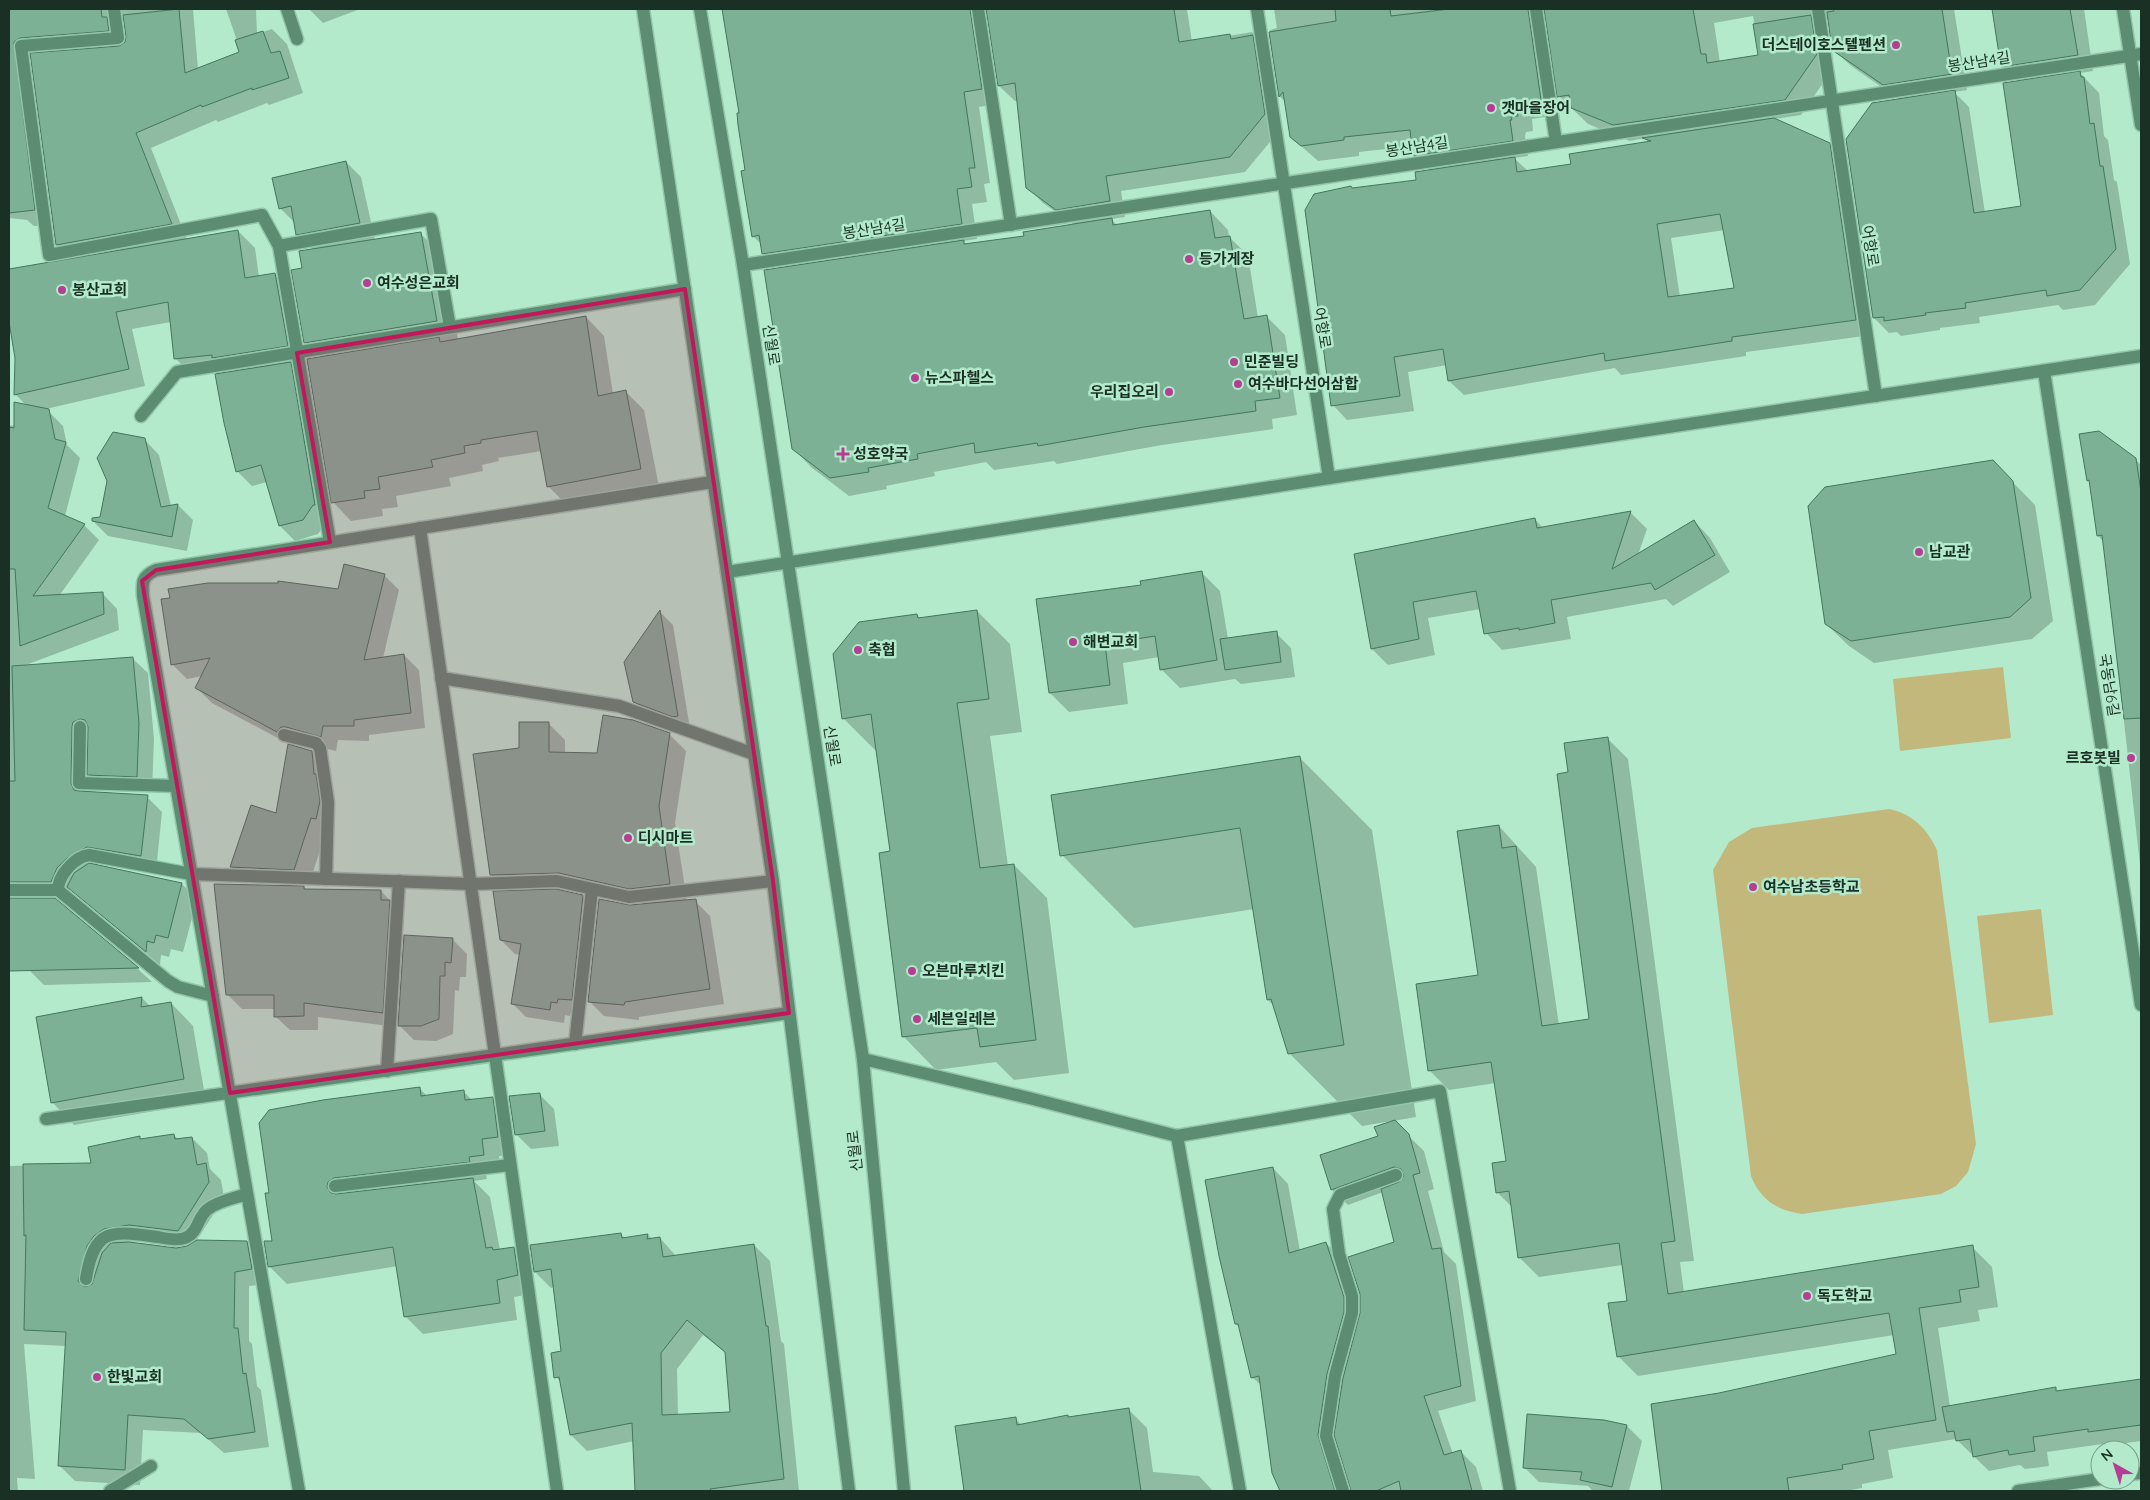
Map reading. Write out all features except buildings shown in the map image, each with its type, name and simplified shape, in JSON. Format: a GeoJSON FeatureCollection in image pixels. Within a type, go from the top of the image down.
{"type":"FeatureCollection","features":[{"type":"Feature","properties":{"kind":"street"},"geometry":{"type":"LineString","coordinates":[[114,9],[118,38],[21,46],[49,255],[262,215],[279,246],[330,542]]}},
{"type":"Feature","properties":{"kind":"street"},"geometry":{"type":"LineString","coordinates":[[287,9],[297,39]]}},
{"type":"Feature","properties":{"kind":"street"},"geometry":{"type":"LineString","coordinates":[[643,9],[773,881],[849,1491]]}},
{"type":"Feature","properties":{"kind":"street","name":"신월로"},"geometry":{"type":"LineString","coordinates":[[700,9],[743,265],[862,1059],[904,1491]]}},
{"type":"Feature","properties":{"kind":"street"},"geometry":{"type":"LineString","coordinates":[[978,9],[1011,225]]}},
{"type":"Feature","properties":{"kind":"street"},"geometry":{"type":"LineString","coordinates":[[1256,9],[1283,184]]}},
{"type":"Feature","properties":{"kind":"street"},"geometry":{"type":"LineString","coordinates":[[1536,9],[1556,142]]}},
{"type":"Feature","properties":{"kind":"street"},"geometry":{"type":"LineString","coordinates":[[1818,9],[1831,100]]}},
{"type":"Feature","properties":{"kind":"street"},"geometry":{"type":"LineString","coordinates":[[2124,9],[2136,54],[2141,125]]}},
{"type":"Feature","properties":{"kind":"street","name":"봉산남4길"},"geometry":{"type":"LineString","coordinates":[[743,265],[2136,54]]}},
{"type":"Feature","properties":{"kind":"street","name":"어항로"},"geometry":{"type":"LineString","coordinates":[[1831,100],[1876,396]]}},
{"type":"Feature","properties":{"kind":"street","name":"어항로"},"geometry":{"type":"LineString","coordinates":[[1283,184],[1329,478]]}},
{"type":"Feature","properties":{"kind":"street"},"geometry":{"type":"LineString","coordinates":[[279,246],[431,219],[450,327]]}},
{"type":"Feature","properties":{"kind":"street"},"geometry":{"type":"LineString","coordinates":[[141,416],[177,372],[685,289]]}},
{"type":"Feature","properties":{"kind":"street"},"geometry":{"type":"LineString","coordinates":[[727,572],[1329,478],[2141,356]]}},
{"type":"Feature","properties":{"kind":"street","name":"국동남6길"},"geometry":{"type":"LineString","coordinates":[[2044,371],[2139,981],[2141,1005]]}},
{"type":"Feature","properties":{"kind":"street"},"geometry":{"type":"LineString","coordinates":[[299,1491],[143,596],[144,577],[156,570],[712,482]]}},
{"type":"Feature","properties":{"kind":"street"},"geometry":{"type":"LineString","coordinates":[[420,528],[557,1491]]}},
{"type":"Feature","properties":{"kind":"street"},"geometry":{"type":"LineString","coordinates":[[441,678],[609,704],[754,754]]}},
{"type":"Feature","properties":{"kind":"street"},"geometry":{"type":"LineString","coordinates":[[80,727],[80,782],[176,786]]}},
{"type":"Feature","properties":{"kind":"street"},"geometry":{"type":"LineString","coordinates":[[284,734],[316,743],[320,748],[328,802],[326,879]]}},
{"type":"Feature","properties":{"kind":"street"},"geometry":{"type":"LineString","coordinates":[[58,890],[64,873],[85,856],[191,874],[471,884],[557,881],[629,897],[773,881]]}},
{"type":"Feature","properties":{"kind":"street"},"geometry":{"type":"LineString","coordinates":[[387,1071],[399,881]]}},
{"type":"Feature","properties":{"kind":"street"},"geometry":{"type":"LineString","coordinates":[[575,1044],[592,889]]}},
{"type":"Feature","properties":{"kind":"street"},"geometry":{"type":"LineString","coordinates":[[9,890],[58,890],[168,981],[178,987],[213,996]]}},
{"type":"Feature","properties":{"kind":"street"},"geometry":{"type":"LineString","coordinates":[[46,1119],[789,1013]]}},
{"type":"Feature","properties":{"kind":"street"},"geometry":{"type":"LineString","coordinates":[[862,1059],[1029,1098],[1177,1136],[1440,1091],[1510,1491]]}},
{"type":"Feature","properties":{"kind":"street"},"geometry":{"type":"LineString","coordinates":[[1177,1136],[1240,1491]]}},
{"type":"Feature","properties":{"kind":"street"},"geometry":{"type":"LineString","coordinates":[[335,1186],[510,1165]]}},
{"type":"Feature","properties":{"kind":"street"},"geometry":{"type":"LineString","coordinates":[[1344,1491],[1326,1436],[1334,1376],[1352,1320],[1352,1296],[1339,1254],[1333,1209],[1340,1194],[1396,1175]]}},
{"type":"Feature","properties":{"kind":"street"},"geometry":{"type":"LineString","coordinates":[[86,1279],[93,1249],[108,1236],[116,1233],[126,1233],[182,1239],[194,1232],[203,1214],[210,1207],[247,1194]]}},
{"type":"Feature","properties":{"kind":"street"},"geometry":{"type":"LineString","coordinates":[[110,1491],[151,1466]]}},
{"type":"Feature","properties":{"kind":"street"},"geometry":{"type":"LineString","coordinates":[[2018,1491],[2090,1480]]}},
{"type":"Feature","properties":{"kind":"highlighted area"},"geometry":{"type":"Polygon","coordinates":[[[685,289],[773,881],[789,1013],[230,1093],[142,581],[156,570],[330,542],[297,353],[685,289]]]}},
{"type":"Feature","properties":{"kind":"shaded area"},"geometry":{"type":"Polygon","coordinates":[[[2003,667],[2011,738],[1900,751],[1893,679],[2003,667]]]}},
{"type":"Feature","properties":{"kind":"shaded area"},"geometry":{"type":"Polygon","coordinates":[[[1889,809],[1898,811],[1912,819],[1924,829],[1937,850],[1976,1144],[1968,1172],[1956,1186],[1941,1194],[1802,1214],[1793,1212],[1777,1207],[1764,1197],[1751,1176],[1713,870],[1729,842],[1752,828],[1889,809]]]}},
{"type":"Feature","properties":{"kind":"shaded area"},"geometry":{"type":"Polygon","coordinates":[[[2041,909],[2053,1015],[1989,1023],[1977,916],[2041,909]]]}},
{"type":"Feature","properties":{"kind":"place","name":"더스테이호스텔펜션"},"geometry":{"type":"Point","coordinates":[1896,45]}},
{"type":"Feature","properties":{"kind":"place","name":"갯마을장어"},"geometry":{"type":"Point","coordinates":[1491,108]}},
{"type":"Feature","properties":{"kind":"place","name":"등가게장"},"geometry":{"type":"Point","coordinates":[1189,259]}},
{"type":"Feature","properties":{"kind":"place","name":"여수성은교회"},"geometry":{"type":"Point","coordinates":[367,283]}},
{"type":"Feature","properties":{"kind":"place","name":"봉산교회"},"geometry":{"type":"Point","coordinates":[62,290]}},
{"type":"Feature","properties":{"kind":"place","name":"민준빌딩"},"geometry":{"type":"Point","coordinates":[1234,362]}},
{"type":"Feature","properties":{"kind":"place","name":"뉴스파헬스"},"geometry":{"type":"Point","coordinates":[915,378]}},
{"type":"Feature","properties":{"kind":"place","name":"여수바다선어삼합"},"geometry":{"type":"Point","coordinates":[1238,384]}},
{"type":"Feature","properties":{"kind":"place","name":"우리집오리"},"geometry":{"type":"Point","coordinates":[1169,392]}},
{"type":"Feature","properties":{"kind":"place","name":"성호약국"},"geometry":{"type":"Point","coordinates":[843,454]}},
{"type":"Feature","properties":{"kind":"place","name":"남교관"},"geometry":{"type":"Point","coordinates":[1919,552]}},
{"type":"Feature","properties":{"kind":"place","name":"해변교회"},"geometry":{"type":"Point","coordinates":[1073,642]}},
{"type":"Feature","properties":{"kind":"place","name":"축협"},"geometry":{"type":"Point","coordinates":[858,650]}},
{"type":"Feature","properties":{"kind":"place","name":"르호봇빌"},"geometry":{"type":"Point","coordinates":[2131,758]}},
{"type":"Feature","properties":{"kind":"place","name":"디시마트"},"geometry":{"type":"Point","coordinates":[628,838]}},
{"type":"Feature","properties":{"kind":"place","name":"여수남초등학교"},"geometry":{"type":"Point","coordinates":[1753,887]}},
{"type":"Feature","properties":{"kind":"place","name":"오븐마루치킨"},"geometry":{"type":"Point","coordinates":[912,971]}},
{"type":"Feature","properties":{"kind":"place","name":"세븐일레븐"},"geometry":{"type":"Point","coordinates":[917,1019]}},
{"type":"Feature","properties":{"kind":"place","name":"독도학교"},"geometry":{"type":"Point","coordinates":[1807,1296]}},
{"type":"Feature","properties":{"kind":"place","name":"한빛교회"},"geometry":{"type":"Point","coordinates":[97,1377]}}]}
